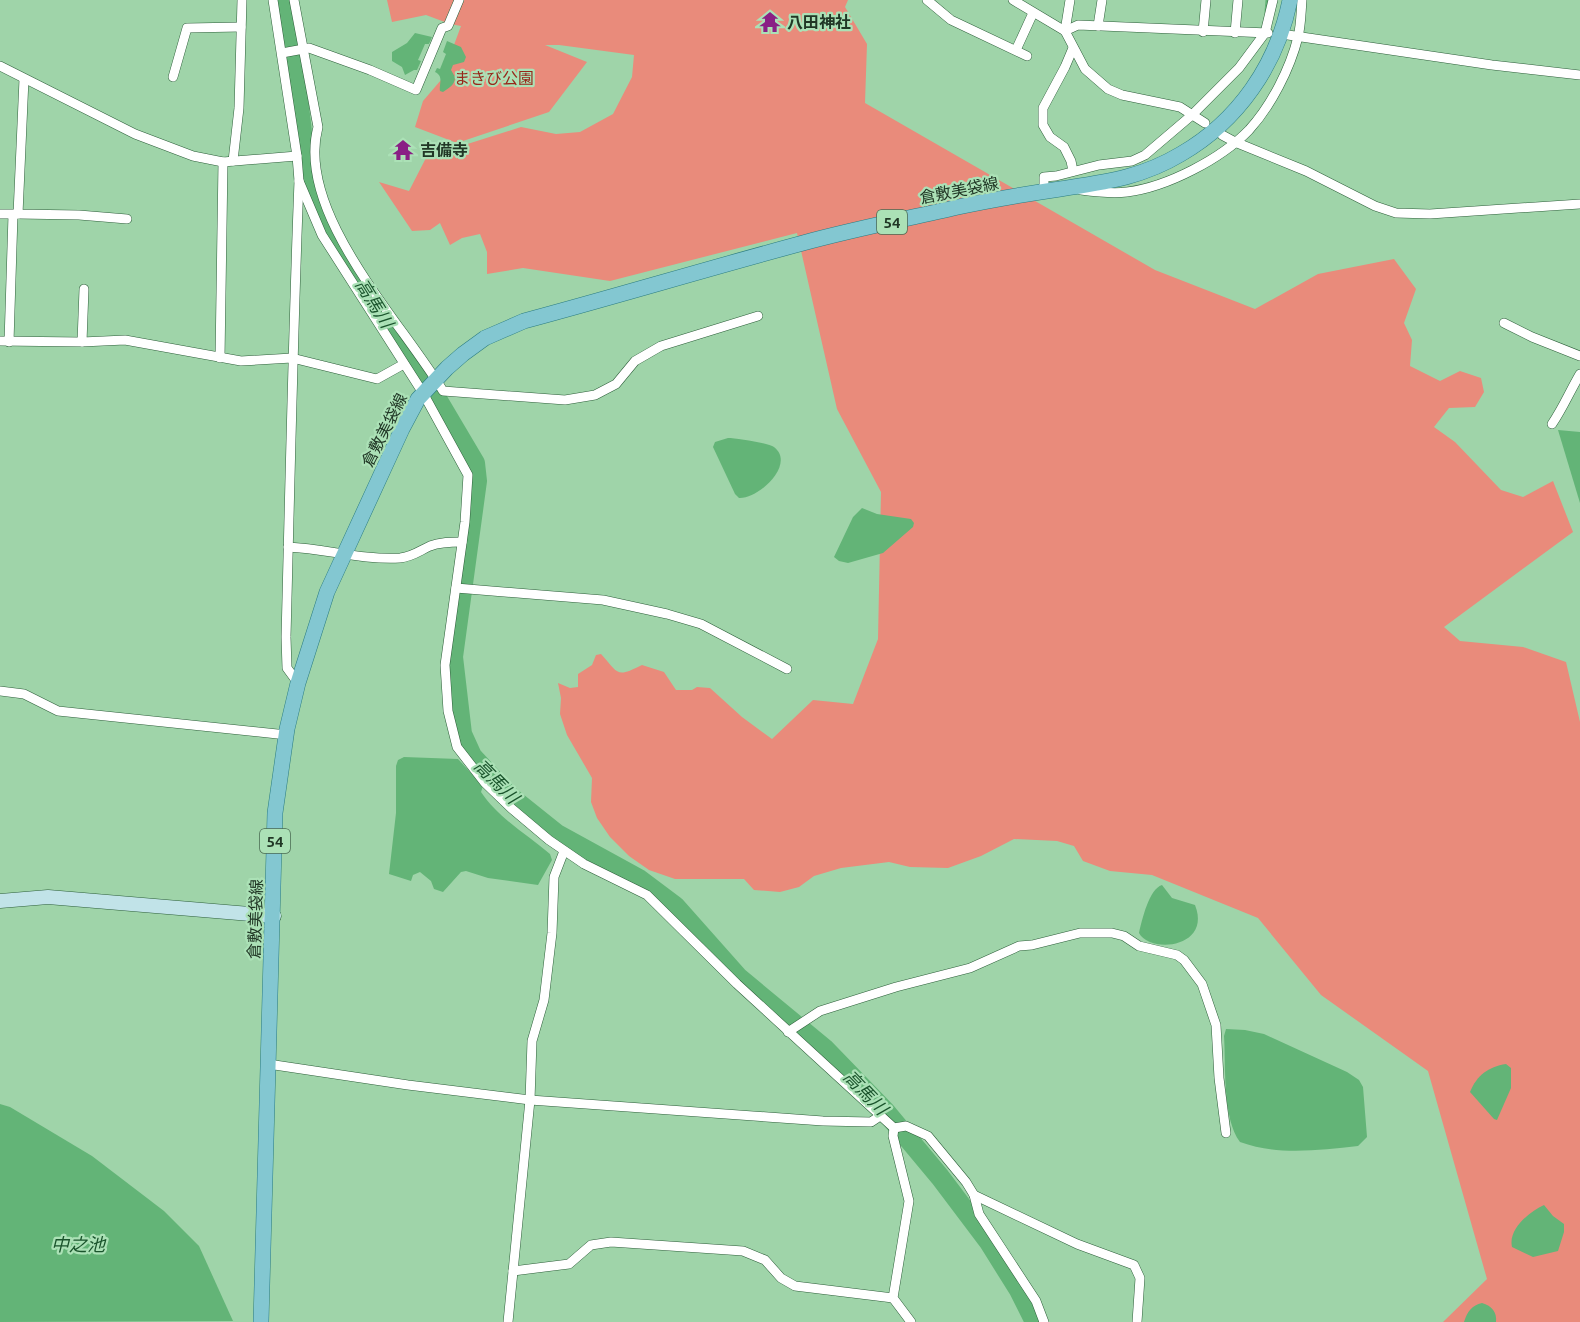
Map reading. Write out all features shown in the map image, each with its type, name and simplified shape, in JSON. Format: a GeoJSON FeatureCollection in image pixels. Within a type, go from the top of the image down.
{"type":"FeatureCollection","features":[{"type":"Feature","properties":{"kind":"main road","name":"倉敷美袋線"},"geometry":{"type":"LineString","coordinates":[[261,1322],[274,916],[275,813],[287,735],[298,683],[327,592],[402,429],[429,386],[463,354],[485,338],[524,321],[803,243],[961,207],[1130,177],[1166,163],[1205,138],[1237,108],[1264,70],[1282,31],[1290,0]]}},
{"type":"Feature","properties":{"kind":"street"},"geometry":{"type":"LineString","coordinates":[[220,358],[228,161],[239,108],[242,0]]}},
{"type":"Feature","properties":{"kind":"street"},"geometry":{"type":"LineString","coordinates":[[273,0],[284,52],[299,181],[292,358],[286,657],[288,668],[298,683]]}},
{"type":"Feature","properties":{"kind":"street"},"geometry":{"type":"LineString","coordinates":[[294,0],[300,49],[318,127],[315,152],[322,195],[349,254],[429,386],[468,475],[462,542],[461,588],[445,665],[448,711],[457,747],[474,771],[511,808],[564,851],[584,864],[648,895],[737,984],[894,1128]]}},
{"type":"Feature","properties":{"kind":"street"},"geometry":{"type":"LineString","coordinates":[[284,52],[309,48],[370,70],[416,90],[442,28],[448,26],[459,0]]}},
{"type":"Feature","properties":{"kind":"street"},"geometry":{"type":"LineString","coordinates":[[927,0],[951,20],[1027,56]]}},
{"type":"Feature","properties":{"kind":"street"},"geometry":{"type":"LineString","coordinates":[[1013,0],[1065,31]]}},
{"type":"Feature","properties":{"kind":"street"},"geometry":{"type":"LineString","coordinates":[[1070,0],[1065,31],[1085,69],[1108,89],[1122,95],[1180,107],[1205,123]]}},
{"type":"Feature","properties":{"kind":"street"},"geometry":{"type":"LineString","coordinates":[[1098,26],[1102,0]]}},
{"type":"Feature","properties":{"kind":"street"},"geometry":{"type":"LineString","coordinates":[[1203,32],[1206,0]]}},
{"type":"Feature","properties":{"kind":"street"},"geometry":{"type":"LineString","coordinates":[[1234,33],[1238,0]]}},
{"type":"Feature","properties":{"kind":"street"},"geometry":{"type":"LineString","coordinates":[[1044,192],[1044,177],[1099,165],[1132,161],[1145,155],[1192,114],[1239,68],[1268,33],[1273,0]]}},
{"type":"Feature","properties":{"kind":"street"},"geometry":{"type":"LineString","coordinates":[[1062,189],[1127,192],[1166,183],[1192,170],[1235,142],[1249,129],[1270,101],[1288,64],[1302,0]]}},
{"type":"Feature","properties":{"kind":"street"},"geometry":{"type":"LineString","coordinates":[[1016,50],[1033,13]]}},
{"type":"Feature","properties":{"kind":"street"},"geometry":{"type":"LineString","coordinates":[[1065,31],[1078,25],[1268,33]]}},
{"type":"Feature","properties":{"kind":"street"},"geometry":{"type":"LineString","coordinates":[[173,76],[187,27],[241,27]]}},
{"type":"Feature","properties":{"kind":"street"},"geometry":{"type":"LineString","coordinates":[[1293,36],[1492,65],[1580,75]]}},
{"type":"Feature","properties":{"kind":"street"},"geometry":{"type":"LineString","coordinates":[[1073,48],[1043,108],[1044,125],[1050,137],[1064,147],[1073,171]]}},
{"type":"Feature","properties":{"kind":"street"},"geometry":{"type":"LineString","coordinates":[[0,66],[135,135],[194,156],[228,161],[297,156]]}},
{"type":"Feature","properties":{"kind":"street"},"geometry":{"type":"LineString","coordinates":[[24,79],[4,342],[125,340],[241,361],[292,358],[377,380],[404,364]]}},
{"type":"Feature","properties":{"kind":"street"},"geometry":{"type":"LineString","coordinates":[[1222,135],[1306,171],[1375,206],[1396,213],[1430,214],[1580,204]]}},
{"type":"Feature","properties":{"kind":"street"},"geometry":{"type":"LineString","coordinates":[[299,181],[322,235],[404,364],[429,386],[442,391],[565,400],[596,395],[616,384],[635,361],[661,346],[758,316]]}},
{"type":"Feature","properties":{"kind":"street"},"geometry":{"type":"LineString","coordinates":[[0,214],[79,215],[127,219]]}},
{"type":"Feature","properties":{"kind":"street"},"geometry":{"type":"LineString","coordinates":[[82,342],[84,290]]}},
{"type":"Feature","properties":{"kind":"street"},"geometry":{"type":"LineString","coordinates":[[1504,322],[1532,338],[1580,356]]}},
{"type":"Feature","properties":{"kind":"street"},"geometry":{"type":"LineString","coordinates":[[1552,424],[1562,410],[1580,374]]}},
{"type":"Feature","properties":{"kind":"street"},"geometry":{"type":"LineString","coordinates":[[288,547],[311,548],[375,559],[404,558],[415,555],[429,546],[444,542],[462,542]]}},
{"type":"Feature","properties":{"kind":"street"},"geometry":{"type":"LineString","coordinates":[[461,588],[603,600],[667,614],[701,624],[787,669]]}},
{"type":"Feature","properties":{"kind":"street"},"geometry":{"type":"LineString","coordinates":[[0,691],[24,694],[58,711],[287,735]]}},
{"type":"Feature","properties":{"kind":"street"},"geometry":{"type":"LineString","coordinates":[[508,1322],[530,1100],[532,1041],[544,1000],[552,933],[554,877],[564,851]]}},
{"type":"Feature","properties":{"kind":"street"},"geometry":{"type":"LineString","coordinates":[[0,901],[48,897],[274,916]]}},
{"type":"Feature","properties":{"kind":"street"},"geometry":{"type":"LineString","coordinates":[[788,1032],[820,1011],[896,987],[970,968],[1019,946],[1080,933],[1112,933],[1124,936],[1139,946],[1177,955],[1184,960],[1202,984],[1216,1025],[1219,1078],[1226,1132]]}},
{"type":"Feature","properties":{"kind":"street"},"geometry":{"type":"LineString","coordinates":[[268,1064],[530,1100],[822,1121],[871,1122],[880,1116]]}},
{"type":"Feature","properties":{"kind":"street"},"geometry":{"type":"LineString","coordinates":[[894,1128],[906,1126],[928,1136],[966,1182],[974,1195],[979,1214],[1036,1301],[1044,1322]]}},
{"type":"Feature","properties":{"kind":"street"},"geometry":{"type":"LineString","coordinates":[[893,1298],[909,1201],[893,1136],[894,1128]]}},
{"type":"Feature","properties":{"kind":"street"},"geometry":{"type":"LineString","coordinates":[[974,1195],[1077,1244],[1134,1265],[1140,1278],[1137,1322]]}},
{"type":"Feature","properties":{"kind":"street"},"geometry":{"type":"LineString","coordinates":[[513,1270],[569,1264],[591,1245],[610,1242],[743,1251],[765,1260],[781,1278],[795,1286],[893,1298],[911,1322]]}},
{"type":"Feature","properties":{"kind":"green space","name":"まきび公園"},"geometry":{"type":"Polygon","coordinates":[[[387,0],[848,0],[845,7],[867,44],[865,103],[1155,270],[1255,309],[1318,274],[1394,259],[1416,289],[1404,323],[1412,340],[1410,366],[1440,381],[1460,371],[1481,378],[1484,392],[1475,407],[1449,408],[1434,427],[1455,442],[1501,490],[1523,497],[1553,481],[1573,532],[1444,627],[1460,641],[1523,647],[1566,662],[1580,722],[1580,1322],[1443,1322],[1487,1279],[1428,1071],[1321,995],[1258,918],[1152,875],[1110,871],[1083,861],[1074,846],[1057,841],[1014,839],[981,856],[948,868],[910,867],[889,862],[841,868],[814,876],[799,887],[780,892],[754,890],[744,879],[675,879],[649,870],[629,856],[610,837],[597,818],[591,802],[592,778],[567,735],[560,714],[561,698],[558,683],[570,688],[578,687],[578,674],[592,665],[596,655],[601,654],[618,672],[627,672],[642,665],[664,672],[676,690],[710,688],[742,717],[772,739],[813,700],[853,704],[878,639],[881,492],[837,409],[797,233],[610,281],[523,268],[487,274],[487,252],[480,234],[462,238],[450,245],[440,223],[430,230],[412,231],[379,182],[409,191],[428,154],[444,155],[448,144],[458,147],[521,127],[556,134],[580,132],[613,114],[632,77],[634,55],[545,45],[587,62],[549,112],[457,143],[415,127],[423,101],[441,80],[461,26],[426,15],[392,22],[387,0]]]}},
{"type":"Feature","properties":{"kind":"water"},"geometry":{"type":"Polygon","coordinates":[[[415,33],[432,37],[429,44],[425,44],[418,60],[421,61],[417,70],[405,75],[402,67],[392,61],[392,52],[407,43],[415,33]]]}},
{"type":"Feature","properties":{"kind":"water"},"geometry":{"type":"Polygon","coordinates":[[[447,41],[461,47],[466,57],[464,62],[453,65],[451,70],[455,77],[454,82],[443,92],[440,91],[439,76],[435,72],[437,68],[440,69],[446,54],[443,52],[447,41]]]}},
{"type":"Feature","properties":{"kind":"water"},"geometry":{"type":"Polygon","coordinates":[[[1558,430],[1580,432],[1580,503],[1558,430]]]}},
{"type":"Feature","properties":{"kind":"water"},"geometry":{"type":"Polygon","coordinates":[[[728,438],[771,445],[780,454],[781,462],[772,479],[765,487],[747,497],[739,498],[735,494],[713,447],[715,442],[728,438]]]}},
{"type":"Feature","properties":{"kind":"water"},"geometry":{"type":"Polygon","coordinates":[[[862,508],[877,514],[911,519],[914,523],[913,527],[883,553],[848,563],[839,561],[834,557],[853,517],[862,508]]]}},
{"type":"Feature","properties":{"kind":"water"},"geometry":{"type":"Polygon","coordinates":[[[404,757],[458,759],[483,786],[481,792],[496,810],[550,854],[552,860],[538,885],[488,878],[466,871],[461,872],[443,892],[434,889],[431,881],[420,872],[413,875],[411,881],[389,874],[396,813],[396,766],[398,760],[404,757]]]}},
{"type":"Feature","properties":{"kind":"water"},"geometry":{"type":"Polygon","coordinates":[[[1162,885],[1172,898],[1195,905],[1198,919],[1195,930],[1188,938],[1166,945],[1145,940],[1139,933],[1153,892],[1162,885]]]}},
{"type":"Feature","properties":{"kind":"water"},"geometry":{"type":"Polygon","coordinates":[[[1226,1029],[1264,1034],[1347,1072],[1359,1080],[1363,1087],[1367,1137],[1358,1146],[1314,1150],[1269,1149],[1240,1142],[1234,1132],[1228,1106],[1225,1076],[1224,1036],[1226,1029]]]}},
{"type":"Feature","properties":{"kind":"water"},"geometry":{"type":"Polygon","coordinates":[[[1506,1064],[1511,1068],[1511,1088],[1497,1120],[1470,1092],[1484,1073],[1506,1064]]]}},
{"type":"Feature","properties":{"kind":"water","name":"中之池"},"geometry":{"type":"Polygon","coordinates":[[[0,1104],[10,1107],[92,1156],[164,1211],[199,1246],[233,1321],[0,1322],[0,1104]]]}},
{"type":"Feature","properties":{"kind":"water"},"geometry":{"type":"Polygon","coordinates":[[[1544,1205],[1564,1224],[1564,1232],[1558,1251],[1533,1257],[1512,1247],[1513,1234],[1521,1222],[1544,1205]]]}},
{"type":"Feature","properties":{"kind":"water"},"geometry":{"type":"Polygon","coordinates":[[[1482,1303],[1493,1310],[1496,1322],[1464,1322],[1470,1310],[1482,1303]]]}},
{"type":"Feature","properties":{"kind":"waterway","name":"高馬川"},"geometry":{"type":"LineString","coordinates":[[281,0],[297,89],[307,175],[324,221],[343,257],[417,365],[475,463],[477,481],[453,657],[462,734],[472,756],[507,794],[557,834],[639,879],[675,906],[738,977],[825,1049],[885,1111],[940,1177],[989,1242],[1019,1290],[1035,1322]]}},
{"type":"Feature","properties":{"kind":"waterway"},"geometry":{"type":"LineString","coordinates":[[1266,12],[1267,0]]}},
{"type":"Feature","properties":{"kind":"place","name":"八田神社"},"geometry":{"type":"Point","coordinates":[770,22]}},
{"type":"Feature","properties":{"kind":"place","name":"吉備寺"},"geometry":{"type":"Point","coordinates":[403,150]}}]}
